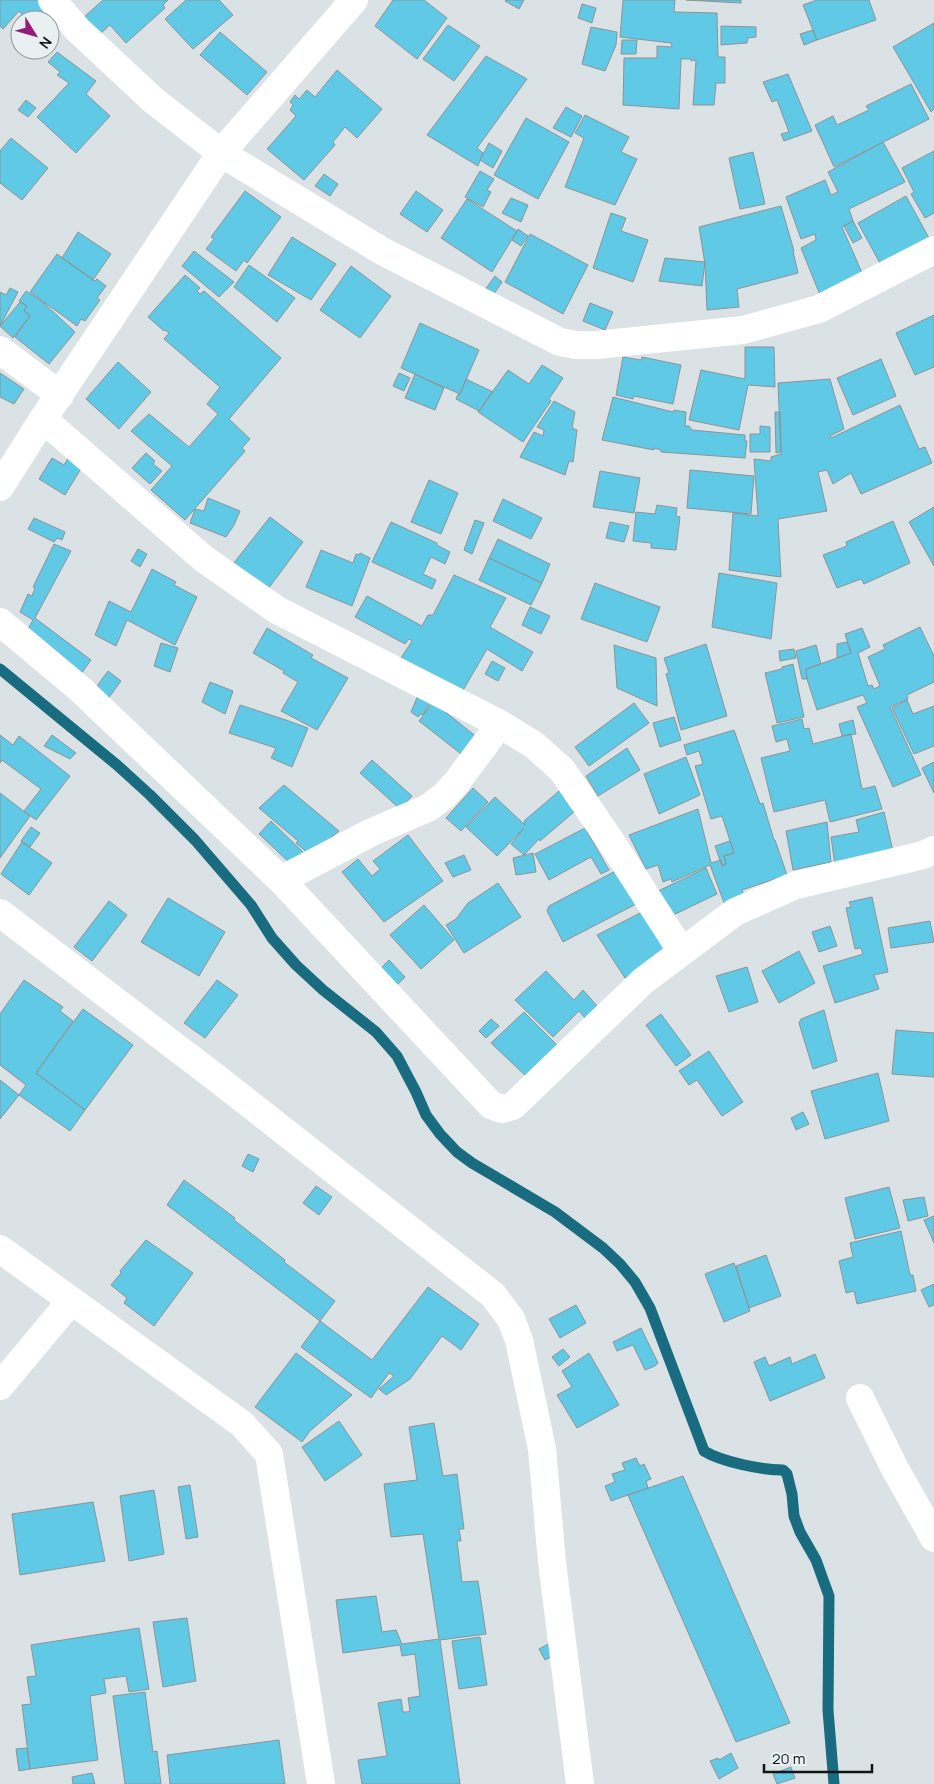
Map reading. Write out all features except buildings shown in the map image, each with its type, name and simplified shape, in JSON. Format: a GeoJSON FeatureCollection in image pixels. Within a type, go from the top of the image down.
{"type":"FeatureCollection","features":[{"type":"Feature","properties":{"kind":"street"},"geometry":{"type":"LineString","coordinates":[[52,0],[77,29],[153,100],[221,153],[382,251],[560,342],[576,345],[596,345],[744,330],[819,309],[934,250]]}},
{"type":"Feature","properties":{"kind":"street"},"geometry":{"type":"LineString","coordinates":[[0,487],[42,419],[60,395],[221,153],[354,0]]}},
{"type":"Feature","properties":{"kind":"street"},"geometry":{"type":"LineString","coordinates":[[0,350],[60,395]]}},
{"type":"Feature","properties":{"kind":"street"},"geometry":{"type":"LineString","coordinates":[[42,419],[204,559],[276,610],[500,724],[534,745],[562,770],[614,846],[682,952]]}},
{"type":"Feature","properties":{"kind":"street"},"geometry":{"type":"LineString","coordinates":[[0,622],[80,689],[281,880],[491,1105],[502,1109],[513,1106],[644,981],[736,912],[796,885],[923,855],[934,850]]}},
{"type":"Feature","properties":{"kind":"street"},"geometry":{"type":"LineString","coordinates":[[281,880],[372,832],[428,808],[456,784],[500,724]]}},
{"type":"Feature","properties":{"kind":"street"},"geometry":{"type":"LineString","coordinates":[[0,913],[219,1080],[493,1295],[511,1319],[519,1340],[542,1450],[552,1562],[580,1784]]}},
{"type":"Feature","properties":{"kind":"street"},"geometry":{"type":"LineString","coordinates":[[0,1249],[242,1424],[269,1454],[321,1784]]}},
{"type":"Feature","properties":{"kind":"street"},"geometry":{"type":"LineString","coordinates":[[0,1386],[71,1300]]}},
{"type":"Feature","properties":{"kind":"street"},"geometry":{"type":"LineString","coordinates":[[860,1398],[894,1467],[934,1538]]}},
{"type":"Feature","properties":{"kind":"waterway"},"geometry":{"type":"LineString","coordinates":[[0,669],[117,765],[195,840],[251,905],[272,938],[296,965],[323,990],[376,1032],[397,1056],[426,1115],[457,1152],[472,1163],[555,1212],[603,1248],[620,1264],[635,1282],[650,1308],[704,1451],[731,1462],[783,1470],[787,1474],[792,1494],[794,1516],[800,1532],[816,1560],[829,1596],[828,1710],[834,1784]]}}]}
